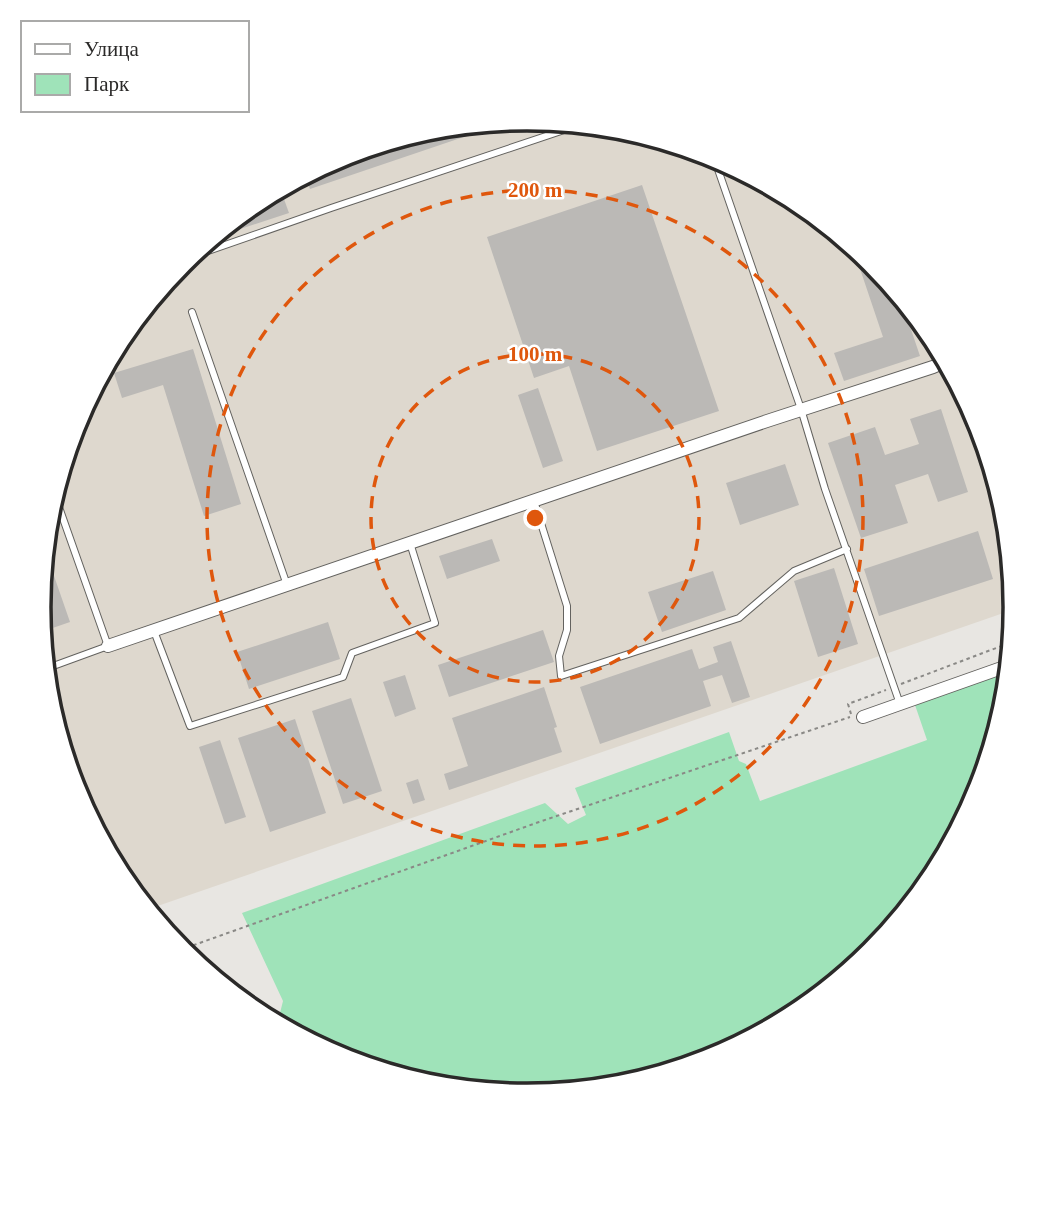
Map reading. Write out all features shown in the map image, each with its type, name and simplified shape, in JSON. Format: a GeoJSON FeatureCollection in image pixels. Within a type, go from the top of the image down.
{"type":"FeatureCollection","features":[{"type":"Feature","properties":{"kind":"street"},"geometry":{"type":"LineString","coordinates":[[108,646],[936,365]]}},
{"type":"Feature","properties":{"kind":"street"},"geometry":{"type":"LineString","coordinates":[[858,717],[999,669]]}},
{"type":"Feature","properties":{"kind":"lane"},"geometry":{"type":"LineString","coordinates":[[213,249],[558,132]]}},
{"type":"Feature","properties":{"kind":"lane"},"geometry":{"type":"LineString","coordinates":[[719,171],[900,704]]}},
{"type":"Feature","properties":{"kind":"lane"},"geometry":{"type":"LineString","coordinates":[[192,312],[287,585]]}},
{"type":"Feature","properties":{"kind":"lane"},"geometry":{"type":"LineString","coordinates":[[534,500],[567,606],[567,631],[559,656],[561,676],[739,618],[794,572],[847,549]]}},
{"type":"Feature","properties":{"kind":"lane"},"geometry":{"type":"LineString","coordinates":[[55,665],[108,646],[61,512]]}},
{"type":"Feature","properties":{"kind":"lane"},"geometry":{"type":"LineString","coordinates":[[154,631],[190,726],[343,677],[352,653],[435,623],[410,543]]}},
{"type":"Feature","properties":{"kind":"path"},"geometry":{"type":"LineString","coordinates":[[192,946],[540,822],[858,717],[848,704],[1001,646]]}},
{"type":"Feature","properties":{"kind":"shaded area"},"geometry":{"type":"Polygon","coordinates":[[[527,131],[620,140],[680,156],[709,167],[792,211],[864,270],[923,342],[967,425],[978,454],[994,514],[1002,576],[1003,613],[157,906],[131,872],[100,818],[76,760],[60,700],[51,607],[60,514],[76,454],[87,425],[131,342],[190,270],[262,211],[345,167],[374,156],[434,140],[527,131]]]}},
{"type":"Feature","properties":{"kind":"green space"},"geometry":{"type":"Polygon","coordinates":[[[998,674],[987,730],[967,789],[939,845],[905,897],[864,944],[817,985],[792,1003],[738,1034],[680,1058],[620,1074],[558,1082],[496,1082],[434,1074],[374,1058],[316,1034],[280,1014],[283,1001],[242,913],[545,803],[568,824],[586,815],[575,788],[729,732],[739,761],[746,764],[760,801],[927,740],[915,705],[998,674]]]}},
{"type":"Feature","properties":{"kind":"building"},"geometry":{"type":"Polygon","coordinates":[[[471,134],[310,189],[308,184],[316,180],[374,156],[434,140],[471,134]]]}},
{"type":"Feature","properties":{"kind":"building"},"geometry":{"type":"Polygon","coordinates":[[[642,185],[719,411],[597,451],[569,366],[534,378],[487,237],[642,185]]]}},
{"type":"Feature","properties":{"kind":"building"},"geometry":{"type":"Polygon","coordinates":[[[284,198],[289,213],[235,231],[284,198]]]}},
{"type":"Feature","properties":{"kind":"building"},"geometry":{"type":"Polygon","coordinates":[[[859,265],[908,322],[920,356],[844,381],[834,353],[883,337],[859,265]]]}},
{"type":"Feature","properties":{"kind":"building"},"geometry":{"type":"Polygon","coordinates":[[[193,349],[241,504],[204,516],[163,385],[122,398],[114,373],[193,349]]]}},
{"type":"Feature","properties":{"kind":"building"},"geometry":{"type":"Polygon","coordinates":[[[538,388],[563,461],[543,468],[518,395],[538,388]]]}},
{"type":"Feature","properties":{"kind":"building"},"geometry":{"type":"Polygon","coordinates":[[[941,409],[968,492],[938,502],[928,474],[895,485],[908,523],[861,538],[828,443],[875,427],[885,455],[919,444],[910,419],[941,409]]]}},
{"type":"Feature","properties":{"kind":"building"},"geometry":{"type":"Polygon","coordinates":[[[785,464],[799,505],[740,525],[726,483],[785,464]]]}},
{"type":"Feature","properties":{"kind":"building"},"geometry":{"type":"Polygon","coordinates":[[[978,531],[993,579],[879,616],[864,569],[978,531]]]}},
{"type":"Feature","properties":{"kind":"building"},"geometry":{"type":"Polygon","coordinates":[[[492,539],[500,561],[447,579],[439,556],[492,539]]]}},
{"type":"Feature","properties":{"kind":"building"},"geometry":{"type":"Polygon","coordinates":[[[834,568],[858,644],[818,657],[794,581],[834,568]]]}},
{"type":"Feature","properties":{"kind":"building"},"geometry":{"type":"Polygon","coordinates":[[[52,571],[70,622],[52,628],[52,571]]]}},
{"type":"Feature","properties":{"kind":"building"},"geometry":{"type":"Polygon","coordinates":[[[713,571],[726,610],[662,632],[648,592],[713,571]]]}},
{"type":"Feature","properties":{"kind":"building"},"geometry":{"type":"Polygon","coordinates":[[[328,622],[340,659],[249,689],[237,652],[328,622]]]}},
{"type":"Feature","properties":{"kind":"building"},"geometry":{"type":"Polygon","coordinates":[[[543,630],[554,662],[449,697],[438,665],[543,630]]]}},
{"type":"Feature","properties":{"kind":"building"},"geometry":{"type":"Polygon","coordinates":[[[731,641],[750,697],[732,703],[722,675],[703,681],[711,706],[600,744],[580,687],[692,649],[699,669],[718,662],[713,647],[731,641]]]}},
{"type":"Feature","properties":{"kind":"building"},"geometry":{"type":"Polygon","coordinates":[[[405,675],[416,709],[395,717],[383,682],[405,675]]]}},
{"type":"Feature","properties":{"kind":"building"},"geometry":{"type":"Polygon","coordinates":[[[544,687],[562,752],[449,790],[444,774],[468,766],[452,718],[544,687]]]}},
{"type":"Feature","properties":{"kind":"building"},"geometry":{"type":"Polygon","coordinates":[[[351,698],[382,791],[343,804],[312,711],[351,698]]]}},
{"type":"Feature","properties":{"kind":"building"},"geometry":{"type":"Polygon","coordinates":[[[295,719],[326,813],[270,832],[238,738],[295,719]]]}},
{"type":"Feature","properties":{"kind":"building"},"geometry":{"type":"Polygon","coordinates":[[[220,740],[246,817],[225,824],[199,747],[220,740]]]}},
{"type":"Feature","properties":{"kind":"building"},"geometry":{"type":"Polygon","coordinates":[[[418,779],[425,800],[413,804],[406,783],[418,779]]]}}]}
